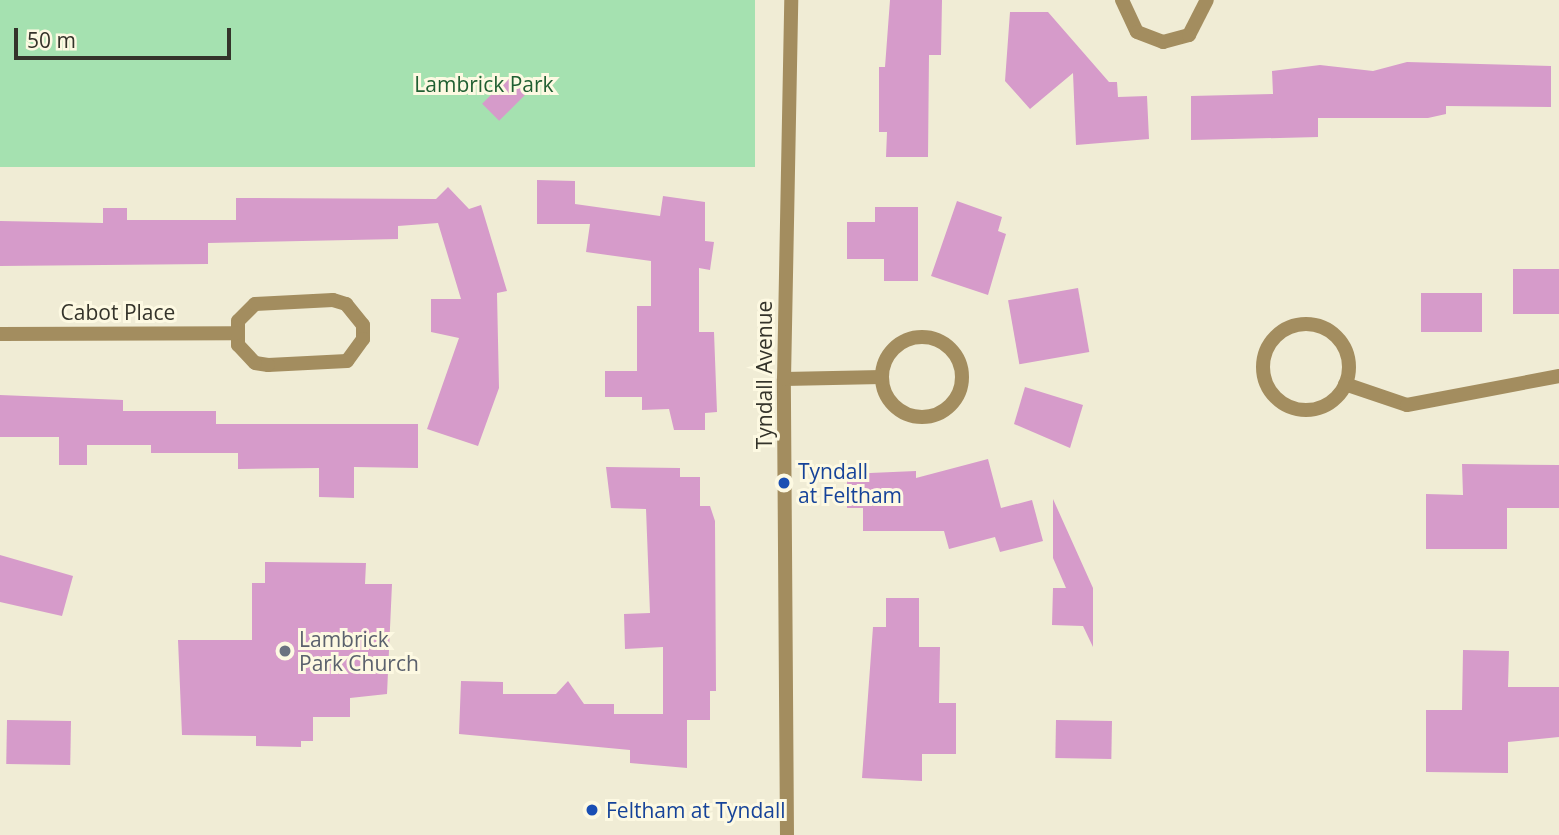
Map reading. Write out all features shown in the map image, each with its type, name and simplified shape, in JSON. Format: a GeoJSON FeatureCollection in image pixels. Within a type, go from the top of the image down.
{"type":"FeatureCollection","features":[{"type":"Feature","properties":{"kind":"street","name":"Tyndall Avenue"},"geometry":{"type":"LineString","coordinates":[[788,835],[784,379],[791,0]]}},
{"type":"Feature","properties":{"kind":"street"},"geometry":{"type":"LineString","coordinates":[[1122,0],[1137,32],[1163,43],[1189,35],[1208,0]]}},
{"type":"Feature","properties":{"kind":"street"},"geometry":{"type":"LineString","coordinates":[[333,300],[357,312],[363,339],[358,352],[334,365],[268,365],[245,356],[236,333],[245,310],[255,304],[333,300]]}},
{"type":"Feature","properties":{"kind":"street"},"geometry":{"type":"LineString","coordinates":[[1322,327],[1342,345],[1345,384],[1328,404],[1289,407],[1264,377],[1266,351],[1283,331],[1322,327]]}},
{"type":"Feature","properties":{"kind":"street","name":"Cabot Place"},"geometry":{"type":"LineString","coordinates":[[0,334],[236,333]]}},
{"type":"Feature","properties":{"kind":"street"},"geometry":{"type":"LineString","coordinates":[[929,337],[953,351],[963,377],[946,410],[923,417],[899,410],[882,377],[892,351],[929,337]]}},
{"type":"Feature","properties":{"kind":"street"},"geometry":{"type":"LineString","coordinates":[[1345,384],[1407,405],[1559,376]]}},
{"type":"Feature","properties":{"kind":"street"},"geometry":{"type":"LineString","coordinates":[[784,379],[882,377]]}},
{"type":"Feature","properties":{"kind":"green space","name":"Lambrick Park"},"geometry":{"type":"Polygon","coordinates":[[[0,0],[755,0],[755,167],[0,167],[0,0]]]}},
{"type":"Feature","properties":{"kind":"building"},"geometry":{"type":"Polygon","coordinates":[[[890,0],[942,0],[941,55],[929,55],[928,157],[886,157],[887,132],[879,132],[879,67],[885,67],[890,0]]]}},
{"type":"Feature","properties":{"kind":"building"},"geometry":{"type":"Polygon","coordinates":[[[1010,12],[1048,12],[1109,82],[1117,82],[1118,97],[1147,96],[1149,139],[1076,145],[1073,73],[1030,109],[1005,81],[1010,12]]]}},
{"type":"Feature","properties":{"kind":"building"},"geometry":{"type":"Polygon","coordinates":[[[1407,62],[1551,66],[1551,107],[1446,106],[1446,114],[1428,118],[1318,118],[1318,137],[1191,140],[1191,96],[1273,94],[1272,71],[1320,65],[1373,71],[1407,62]]]}},
{"type":"Feature","properties":{"kind":"building"},"geometry":{"type":"Polygon","coordinates":[[[509,77],[526,94],[499,121],[482,104],[509,77]]]}},
{"type":"Feature","properties":{"kind":"building"},"geometry":{"type":"Polygon","coordinates":[[[537,180],[575,181],[575,204],[660,216],[663,196],[705,202],[705,241],[714,242],[710,270],[699,268],[699,332],[714,332],[717,412],[705,413],[705,430],[674,430],[669,409],[642,410],[642,397],[605,397],[605,371],[637,371],[637,306],[651,306],[651,261],[586,252],[590,224],[537,224],[537,180]]]}},
{"type":"Feature","properties":{"kind":"building"},"geometry":{"type":"Polygon","coordinates":[[[448,187],[469,209],[481,205],[507,291],[497,293],[499,388],[478,446],[427,429],[459,338],[431,332],[431,299],[461,299],[438,223],[398,226],[398,239],[208,243],[208,264],[0,266],[0,221],[103,223],[103,208],[127,208],[127,220],[236,220],[236,198],[436,199],[448,187]]]}},
{"type":"Feature","properties":{"kind":"building"},"geometry":{"type":"Polygon","coordinates":[[[957,201],[1002,217],[998,231],[1006,234],[988,295],[931,276],[957,201]]]}},
{"type":"Feature","properties":{"kind":"building"},"geometry":{"type":"Polygon","coordinates":[[[875,207],[918,207],[918,281],[884,281],[884,259],[847,259],[847,222],[875,222],[875,207]]]}},
{"type":"Feature","properties":{"kind":"building"},"geometry":{"type":"Polygon","coordinates":[[[1513,269],[1559,269],[1559,314],[1513,314],[1513,269]]]}},
{"type":"Feature","properties":{"kind":"building"},"geometry":{"type":"Polygon","coordinates":[[[1078,288],[1089,352],[1019,364],[1008,300],[1078,288]]]}},
{"type":"Feature","properties":{"kind":"building"},"geometry":{"type":"Polygon","coordinates":[[[1421,293],[1482,293],[1482,332],[1421,332],[1421,293]]]}},
{"type":"Feature","properties":{"kind":"building"},"geometry":{"type":"Polygon","coordinates":[[[1025,387],[1083,405],[1070,448],[1014,424],[1025,387]]]}},
{"type":"Feature","properties":{"kind":"building"},"geometry":{"type":"Polygon","coordinates":[[[0,395],[123,400],[123,411],[216,411],[216,424],[418,424],[418,468],[354,467],[354,498],[319,497],[319,468],[238,469],[238,453],[151,453],[151,445],[87,445],[87,465],[59,465],[59,437],[0,437],[0,395]]]}},
{"type":"Feature","properties":{"kind":"building"},"geometry":{"type":"Polygon","coordinates":[[[988,459],[1001,508],[1032,500],[1043,541],[1000,552],[995,537],[949,549],[944,531],[863,531],[863,508],[847,508],[847,474],[916,471],[916,478],[988,459]]]}},
{"type":"Feature","properties":{"kind":"building"},"geometry":{"type":"Polygon","coordinates":[[[1462,464],[1559,465],[1559,508],[1507,508],[1507,549],[1426,549],[1426,494],[1463,495],[1462,464]]]}},
{"type":"Feature","properties":{"kind":"building"},"geometry":{"type":"Polygon","coordinates":[[[606,467],[680,468],[680,477],[700,477],[700,506],[710,506],[715,521],[716,691],[710,691],[710,720],[687,720],[687,768],[630,763],[630,750],[459,734],[461,681],[503,682],[503,694],[556,694],[568,681],[584,704],[614,704],[614,714],[663,714],[663,647],[625,649],[624,614],[650,613],[646,509],[611,508],[606,467]]]}},
{"type":"Feature","properties":{"kind":"building"},"geometry":{"type":"Polygon","coordinates":[[[1053,499],[1093,588],[1093,647],[1083,626],[1052,625],[1053,588],[1066,588],[1053,558],[1053,499]]]}},
{"type":"Feature","properties":{"kind":"building"},"geometry":{"type":"Polygon","coordinates":[[[0,555],[73,576],[62,616],[0,602],[0,555]]]}},
{"type":"Feature","properties":{"kind":"building","name":"Lambrick Park Church"},"geometry":{"type":"Polygon","coordinates":[[[265,562],[366,563],[365,584],[392,584],[387,694],[350,698],[350,717],[313,717],[313,741],[301,741],[301,747],[256,746],[256,736],[182,735],[178,640],[252,640],[252,583],[265,583],[265,562]]]}},
{"type":"Feature","properties":{"kind":"building"},"geometry":{"type":"Polygon","coordinates":[[[886,598],[919,598],[919,647],[940,647],[939,703],[956,703],[956,754],[922,754],[922,781],[862,778],[873,627],[886,627],[886,598]]]}},
{"type":"Feature","properties":{"kind":"building"},"geometry":{"type":"Polygon","coordinates":[[[1463,650],[1509,651],[1508,687],[1559,687],[1559,737],[1508,742],[1508,773],[1426,772],[1426,710],[1462,710],[1463,650]]]}},
{"type":"Feature","properties":{"kind":"building"},"geometry":{"type":"Polygon","coordinates":[[[7,720],[71,721],[70,765],[6,764],[7,720]]]}},
{"type":"Feature","properties":{"kind":"building"},"geometry":{"type":"Polygon","coordinates":[[[1056,720],[1112,721],[1111,759],[1055,758],[1056,720]]]}},
{"type":"Feature","properties":{"kind":"place","name":"Tyndall at Feltham"},"geometry":{"type":"Point","coordinates":[784,483]}},
{"type":"Feature","properties":{"kind":"place","name":"Lambrick Park Church"},"geometry":{"type":"Point","coordinates":[285,651]}},
{"type":"Feature","properties":{"kind":"place","name":"Feltham at Tyndall"},"geometry":{"type":"Point","coordinates":[592,810]}}]}
